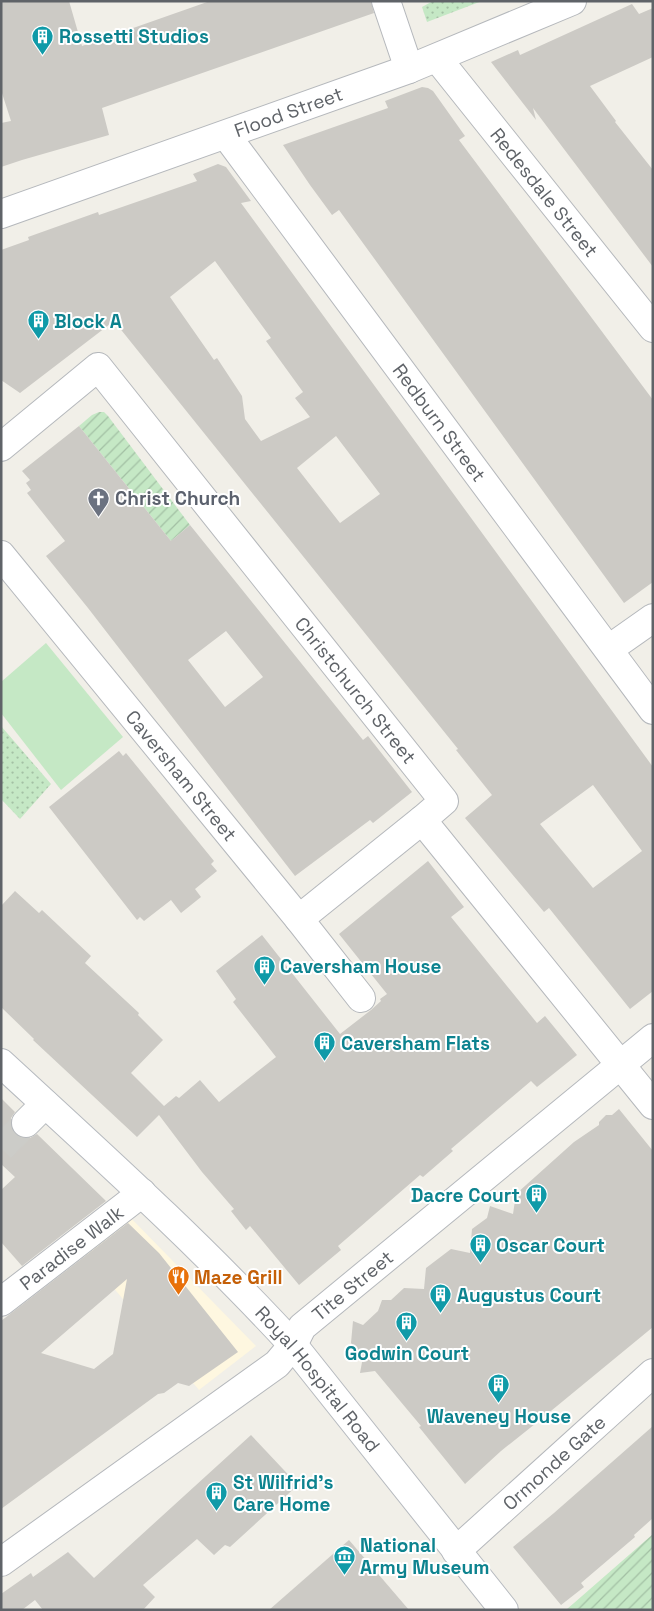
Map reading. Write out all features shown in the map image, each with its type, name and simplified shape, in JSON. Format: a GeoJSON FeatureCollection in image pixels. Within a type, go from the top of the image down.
{"type":"FeatureCollection","features":[{"type":"Feature","properties":{"kind":"street"},"geometry":{"type":"LineString","coordinates":[[386,1],[409,69]]}},
{"type":"Feature","properties":{"kind":"street","name":"Flood Street"},"geometry":{"type":"LineString","coordinates":[[1,214],[409,69],[572,1]]}},
{"type":"Feature","properties":{"kind":"street","name":"Redesdale Street"},"geometry":{"type":"LineString","coordinates":[[437,58],[648,311]]}},
{"type":"Feature","properties":{"kind":"street","name":"Redburn Street"},"geometry":{"type":"LineString","coordinates":[[226,135],[653,710]]}},
{"type":"Feature","properties":{"kind":"street","name":"Christchurch Street"},"geometry":{"type":"LineString","coordinates":[[1,447],[98,367],[444,801],[422,820]]}},
{"type":"Feature","properties":{"kind":"street","name":"Caversham Street"},"geometry":{"type":"LineString","coordinates":[[1,555],[299,919],[361,998]]}},
{"type":"Feature","properties":{"kind":"street"},"geometry":{"type":"LineString","coordinates":[[609,650],[653,618]]}},
{"type":"Feature","properties":{"kind":"street"},"geometry":{"type":"LineString","coordinates":[[299,919],[422,820],[653,1105]]}},
{"type":"Feature","properties":{"kind":"street","name":"Tite Street"},"geometry":{"type":"LineString","coordinates":[[1,1562],[277,1364],[292,1345],[302,1327],[653,1038]]}},
{"type":"Feature","properties":{"kind":"street","name":"Royal Hospital Road"},"geometry":{"type":"LineString","coordinates":[[1,1063],[142,1192],[263,1312],[292,1345],[504,1610]]}},
{"type":"Feature","properties":{"kind":"street"},"geometry":{"type":"LineString","coordinates":[[26,1123],[45,1104]]}},
{"type":"Feature","properties":{"kind":"street","name":"Paradise Walk"},"geometry":{"type":"LineString","coordinates":[[1,1302],[142,1192]]}},
{"type":"Feature","properties":{"kind":"street","name":"Ormonde Gate"},"geometry":{"type":"LineString","coordinates":[[456,1551],[653,1374]]}},
{"type":"Feature","properties":{"kind":"shaded area"},"geometry":{"type":"Polygon","coordinates":[[[125,1212],[256,1346],[199,1390],[81,1249],[125,1212]]]}},
{"type":"Feature","properties":{"kind":"green space"},"geometry":{"type":"Polygon","coordinates":[[[433,1],[482,1],[427,22],[422,7],[433,1]]]}},
{"type":"Feature","properties":{"kind":"green space"},"geometry":{"type":"Polygon","coordinates":[[[104,412],[108,416],[190,525],[171,541],[79,426],[92,415],[104,412]]]}},
{"type":"Feature","properties":{"kind":"green space"},"geometry":{"type":"Polygon","coordinates":[[[46,643],[123,737],[61,790],[1,713],[1,682],[46,643]]]}},
{"type":"Feature","properties":{"kind":"green space"},"geometry":{"type":"Polygon","coordinates":[[[1,726],[51,784],[20,819],[1,799],[1,726]]]}},
{"type":"Feature","properties":{"kind":"green space"},"geometry":{"type":"Polygon","coordinates":[[[653,1534],[653,1610],[566,1610],[653,1534]]]}},
{"type":"Feature","properties":{"kind":"building"},"geometry":{"type":"Polygon","coordinates":[[[1,1],[69,1],[82,46],[210,1],[371,1],[374,13],[102,108],[109,135],[1,167],[1,123],[11,121],[1,90],[1,1]]]}},
{"type":"Feature","properties":{"kind":"building"},"geometry":{"type":"Polygon","coordinates":[[[632,4],[639,14],[653,8],[653,57],[590,86],[615,122],[653,170],[653,267],[533,108],[536,120],[491,62],[518,50],[520,55],[632,4]]]}},
{"type":"Feature","properties":{"kind":"building"},"geometry":{"type":"Polygon","coordinates":[[[422,87],[433,91],[465,136],[459,140],[653,400],[653,582],[624,603],[339,210],[332,215],[283,145],[388,108],[385,101],[422,87]]]}},
{"type":"Feature","properties":{"kind":"building"},"geometry":{"type":"Polygon","coordinates":[[[218,164],[226,167],[251,201],[241,203],[653,767],[653,991],[630,1009],[549,908],[544,912],[465,818],[492,795],[456,750],[458,749],[114,321],[20,393],[1,380],[1,250],[29,240],[28,237],[98,212],[99,215],[197,181],[193,174],[218,164]],[[215,261],[170,297],[214,360],[217,358],[242,396],[245,419],[261,441],[310,417],[295,398],[303,392],[266,341],[271,338],[215,261]],[[336,436],[297,468],[340,523],[380,494],[336,436]],[[593,785],[540,824],[593,888],[642,851],[593,785]]]}},
{"type":"Feature","properties":{"kind":"building"},"geometry":{"type":"Polygon","coordinates":[[[79,426],[171,541],[190,525],[363,740],[368,736],[412,792],[373,823],[370,820],[295,876],[46,556],[65,541],[27,493],[31,490],[26,483],[30,480],[22,471],[79,426]],[[226,631],[188,660],[225,707],[263,677],[226,631]]]}},
{"type":"Feature","properties":{"kind":"building"},"geometry":{"type":"Polygon","coordinates":[[[119,751],[123,756],[126,753],[214,861],[211,864],[217,871],[195,889],[201,897],[181,913],[171,900],[144,921],[140,917],[137,920],[49,807],[119,751]]]}},
{"type":"Feature","properties":{"kind":"building"},"geometry":{"type":"Polygon","coordinates":[[[428,861],[464,907],[451,917],[537,1023],[545,1016],[577,1055],[537,1087],[531,1081],[451,1149],[453,1151],[423,1177],[420,1175],[338,1246],[341,1250],[299,1285],[250,1226],[246,1230],[231,1211],[234,1209],[202,1172],[159,1115],[137,1137],[33,1040],[1,1007],[1,906],[15,891],[39,913],[42,910],[91,956],[85,963],[139,1013],[138,1015],[163,1040],[131,1073],[164,1106],[176,1096],[179,1098],[200,1080],[219,1102],[276,1057],[233,1002],[236,999],[216,971],[262,935],[340,1034],[371,1010],[387,994],[339,934],[428,861]]]}},
{"type":"Feature","properties":{"kind":"building"},"geometry":{"type":"Polygon","coordinates":[[[1,1098],[15,1112],[11,1118],[11,1127],[15,1134],[22,1138],[30,1138],[37,1134],[106,1201],[22,1266],[1,1242],[1,1190],[15,1177],[1,1164],[1,1098]]]}},
{"type":"Feature","properties":{"kind":"building"},"geometry":{"type":"Polygon","coordinates":[[[619,1109],[653,1151],[653,1327],[501,1451],[465,1484],[419,1427],[421,1426],[375,1371],[360,1373],[363,1357],[351,1343],[353,1321],[363,1325],[378,1311],[382,1300],[391,1300],[404,1288],[424,1289],[426,1268],[451,1249],[470,1253],[472,1229],[487,1218],[490,1206],[513,1214],[516,1194],[574,1142],[599,1125],[599,1122],[606,1115],[612,1115],[619,1109]]]}},
{"type":"Feature","properties":{"kind":"building"},"geometry":{"type":"Polygon","coordinates":[[[128,1223],[159,1253],[238,1352],[189,1386],[178,1383],[164,1393],[158,1394],[1,1509],[1,1321],[128,1223]],[[127,1279],[41,1353],[94,1369],[113,1354],[127,1279]]]}},
{"type":"Feature","properties":{"kind":"building"},"geometry":{"type":"Polygon","coordinates":[[[653,1426],[653,1518],[634,1535],[635,1537],[581,1583],[584,1587],[561,1605],[513,1547],[653,1426]]]}},
{"type":"Feature","properties":{"kind":"building","name":"St Wilfrid’s Care Home"},"geometry":{"type":"Polygon","coordinates":[[[251,1435],[298,1485],[230,1547],[225,1545],[214,1555],[197,1539],[143,1585],[155,1597],[143,1610],[43,1610],[35,1600],[22,1610],[1,1610],[1,1594],[31,1573],[33,1577],[68,1552],[94,1578],[251,1435]]]}},
{"type":"Feature","properties":{"kind":"building","name":"National Army Museum"},"geometry":{"type":"Polygon","coordinates":[[[349,1540],[409,1610],[269,1610],[349,1540]]]}},
{"type":"Feature","properties":{"kind":"tunnel"},"geometry":{"type":"LineString","coordinates":[[1,1148],[26,1123]]}},
{"type":"Feature","properties":{"kind":"place","name":"Rossetti Studios"},"geometry":{"type":"Point","coordinates":[43,55]}},
{"type":"Feature","properties":{"kind":"place","name":"Block A"},"geometry":{"type":"Point","coordinates":[38,340]}},
{"type":"Feature","properties":{"kind":"place","name":"Christ Church"},"geometry":{"type":"Point","coordinates":[99,517]}},
{"type":"Feature","properties":{"kind":"place","name":"Caversham House"},"geometry":{"type":"Point","coordinates":[264,985]}},
{"type":"Feature","properties":{"kind":"place","name":"Caversham Flats"},"geometry":{"type":"Point","coordinates":[325,1062]}},
{"type":"Feature","properties":{"kind":"place","name":"Dacre Court"},"geometry":{"type":"Point","coordinates":[536,1214]}},
{"type":"Feature","properties":{"kind":"place","name":"Oscar Court"},"geometry":{"type":"Point","coordinates":[480,1264]}},
{"type":"Feature","properties":{"kind":"place","name":"Maze Grill"},"geometry":{"type":"Point","coordinates":[178,1296]}},
{"type":"Feature","properties":{"kind":"place","name":"Augustus Court"},"geometry":{"type":"Point","coordinates":[441,1314]}},
{"type":"Feature","properties":{"kind":"place","name":"Godwin Court"},"geometry":{"type":"Point","coordinates":[407,1341]}},
{"type":"Feature","properties":{"kind":"place","name":"Waveney House"},"geometry":{"type":"Point","coordinates":[499,1404]}},
{"type":"Feature","properties":{"kind":"place","name":"St Wilfrid’s Care Home"},"geometry":{"type":"Point","coordinates":[217,1512]}},
{"type":"Feature","properties":{"kind":"place","name":"National Army Museum"},"geometry":{"type":"Point","coordinates":[344,1575]}}]}
